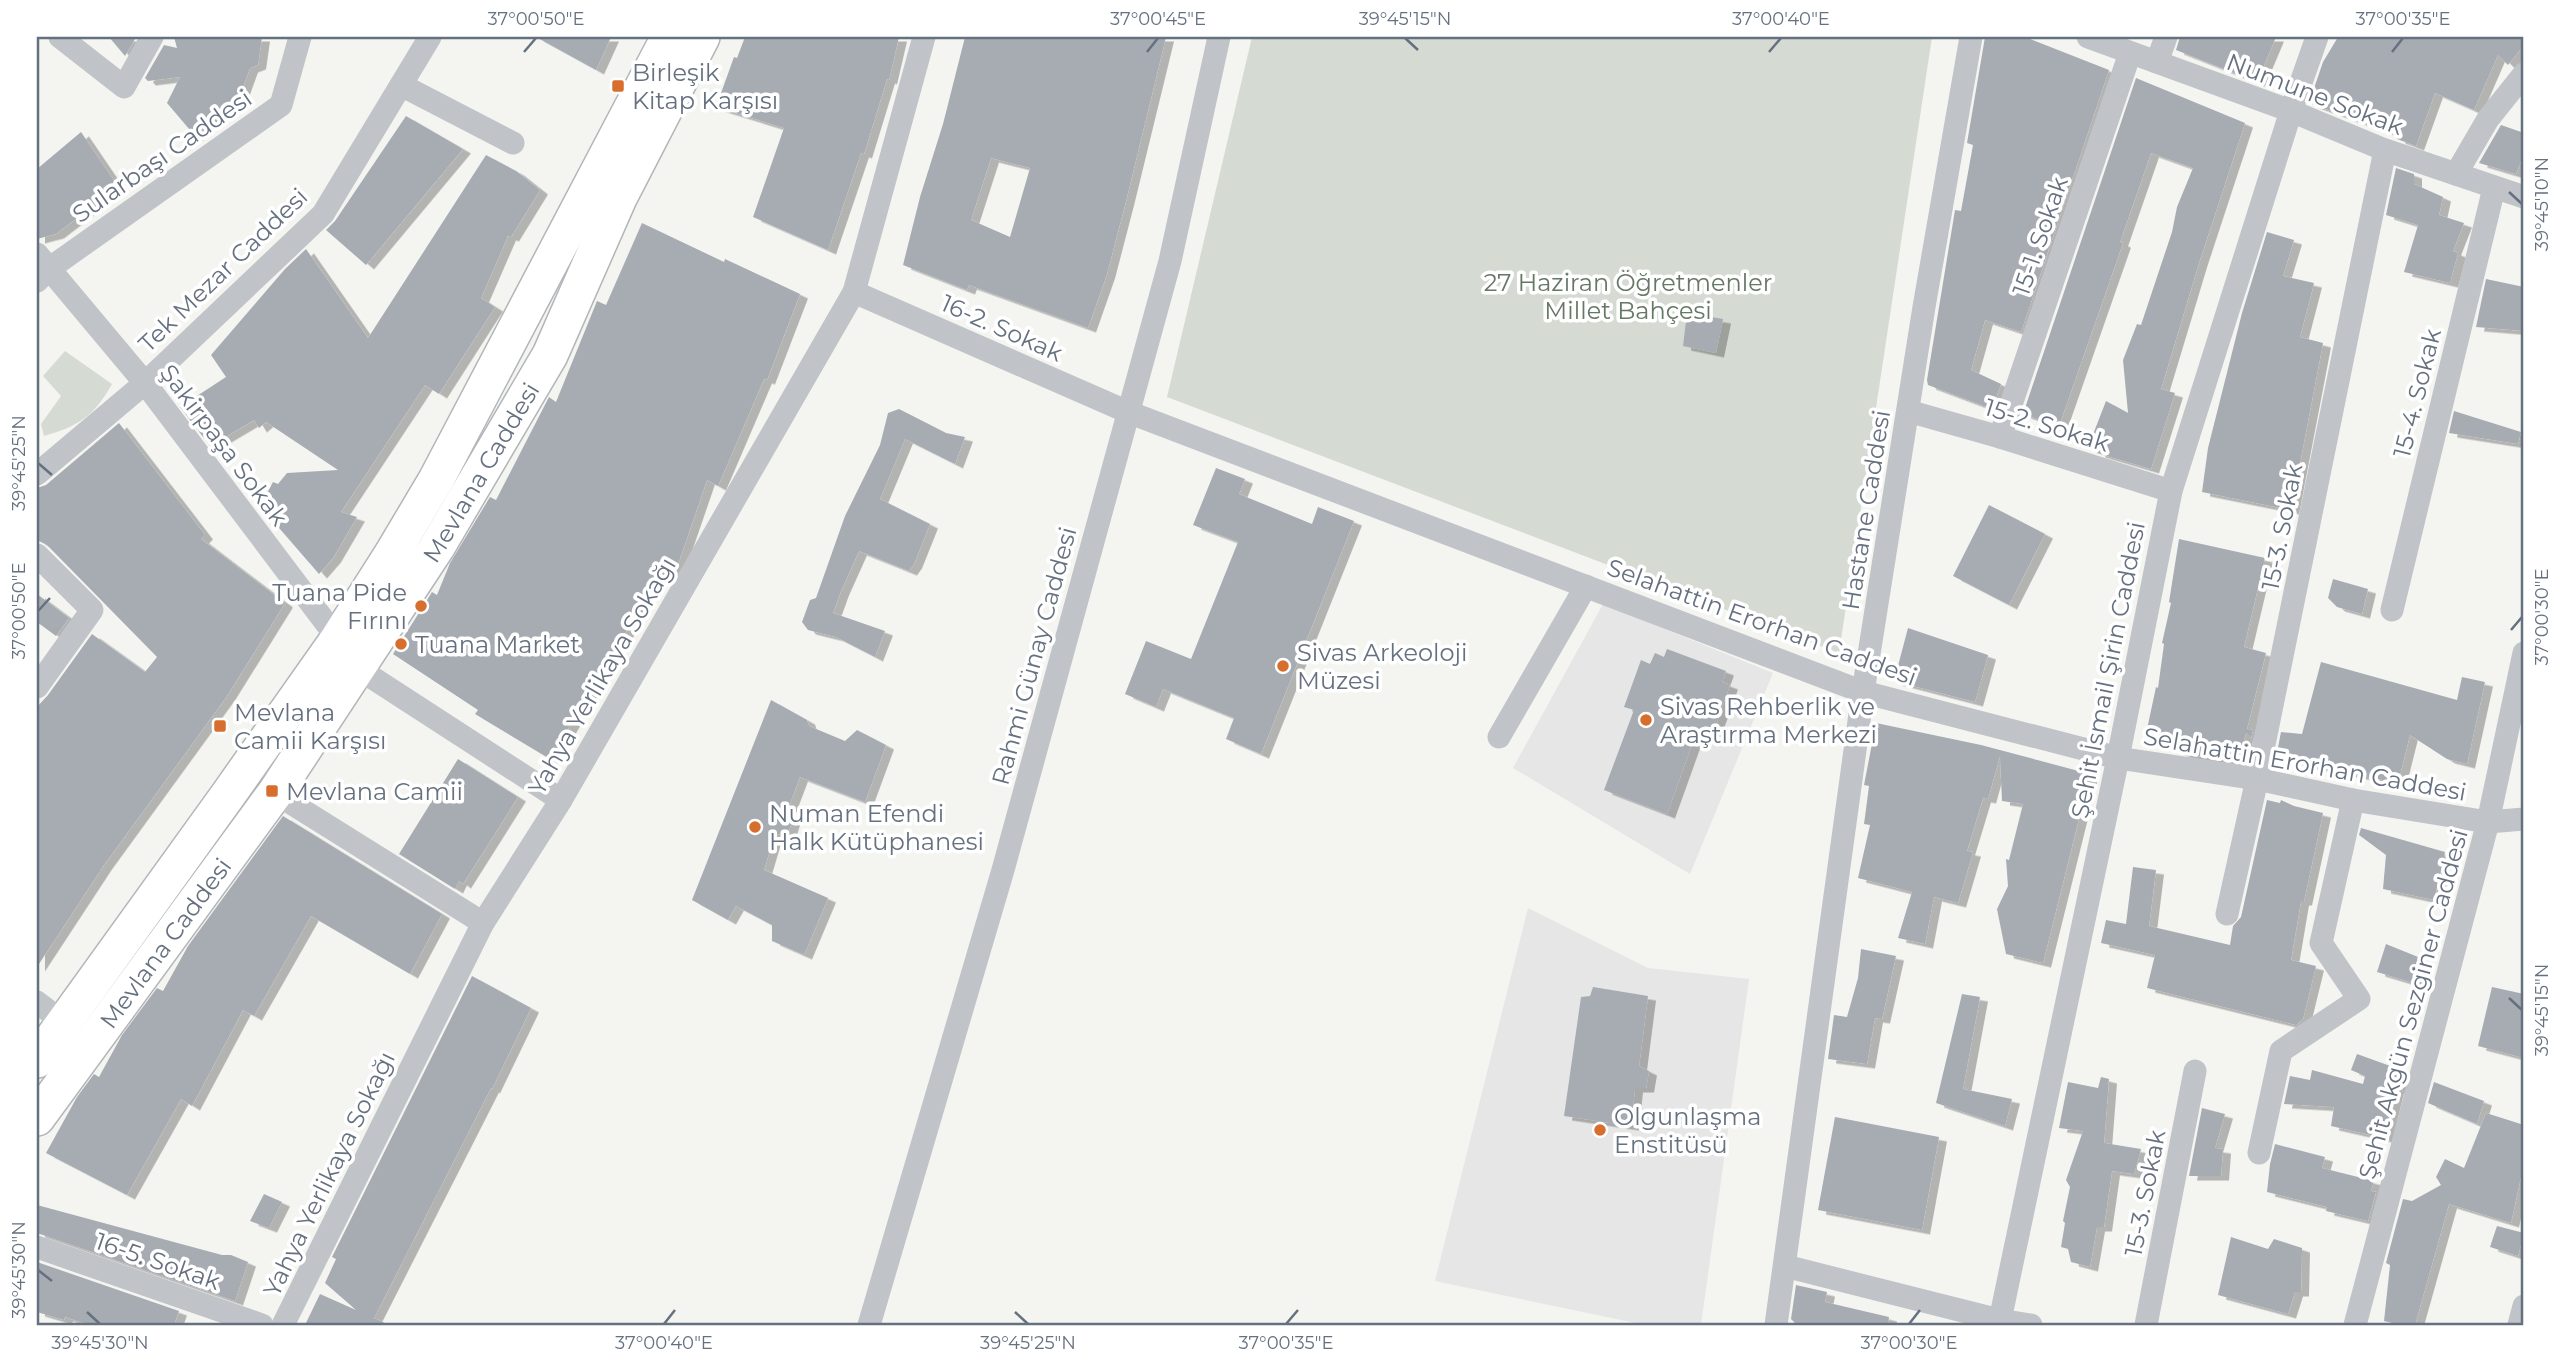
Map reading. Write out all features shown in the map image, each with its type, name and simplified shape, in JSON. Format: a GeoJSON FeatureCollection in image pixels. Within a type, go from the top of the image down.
{"type":"FeatureCollection","features":[{"type":"Feature","properties":{"kind":"main road","name":"Mevlana Caddesi"},"geometry":{"type":"LineString","coordinates":[[37,1060],[50,1012],[228,795],[338,639],[436,480],[669,37]]}},
{"type":"Feature","properties":{"kind":"main road","name":"Mevlana Caddesi"},"geometry":{"type":"LineString","coordinates":[[37,1118],[275,793],[437,547],[550,355],[619,198],[702,37]]}},
{"type":"Feature","properties":{"kind":"street"},"geometry":{"type":"LineString","coordinates":[[60,37],[124,86],[152,37]]}},
{"type":"Feature","properties":{"kind":"street","name":"Sularbaşı Caddesi"},"geometry":{"type":"LineString","coordinates":[[41,267],[281,105],[300,37]]}},
{"type":"Feature","properties":{"kind":"street","name":"Tek Mezar Caddesi"},"geometry":{"type":"LineString","coordinates":[[37,474],[145,383],[323,214],[430,37]]}},
{"type":"Feature","properties":{"kind":"street","name":"Yahya Yerlikaya Sokağı"},"geometry":{"type":"LineString","coordinates":[[283,1325],[483,923],[561,800],[854,292],[925,37]]}},
{"type":"Feature","properties":{"kind":"street","name":"Rahmi Günay Caddesi"},"geometry":{"type":"LineString","coordinates":[[869,1325],[1003,870],[1129,412],[1170,261],[1219,37]]}},
{"type":"Feature","properties":{"kind":"street","name":"Hastane Caddesi"},"geometry":{"type":"LineString","coordinates":[[1776,1325],[1863,692],[1971,37]]}},
{"type":"Feature","properties":{"kind":"street","name":"Numune Sokak"},"geometry":{"type":"LineString","coordinates":[[2088,37],[2291,111],[2385,150],[2524,197]]}},
{"type":"Feature","properties":{"kind":"street"},"geometry":{"type":"LineString","coordinates":[[2157,62],[2166,37]]}},
{"type":"Feature","properties":{"kind":"street","name":"Şehit İsmail Şirin Caddesi"},"geometry":{"type":"LineString","coordinates":[[1999,1323],[2118,758],[2171,491],[2317,37]]}},
{"type":"Feature","properties":{"kind":"street","name":"15-1. Sokak"},"geometry":{"type":"LineString","coordinates":[[2000,437],[2130,53]]}},
{"type":"Feature","properties":{"kind":"street"},"geometry":{"type":"LineString","coordinates":[[2456,174],[2488,119],[2524,74]]}},
{"type":"Feature","properties":{"kind":"street"},"geometry":{"type":"LineString","coordinates":[[401,85],[513,143]]}},
{"type":"Feature","properties":{"kind":"street","name":"15-3. Sokak"},"geometry":{"type":"LineString","coordinates":[[2227,914],[2385,150]]}},
{"type":"Feature","properties":{"kind":"street","name":"15-4. Sokak"},"geometry":{"type":"LineString","coordinates":[[2392,610],[2494,188]]}},
{"type":"Feature","properties":{"kind":"street","name":"Şakirpaşa Sokak"},"geometry":{"type":"LineString","coordinates":[[41,267],[145,383],[338,639]]}},
{"type":"Feature","properties":{"kind":"street","name":"16-2. Sokak"},"geometry":{"type":"LineString","coordinates":[[854,292],[1129,412]]}},
{"type":"Feature","properties":{"kind":"street","name":"15-2. Sokak"},"geometry":{"type":"LineString","coordinates":[[1908,411],[2171,491]]}},
{"type":"Feature","properties":{"kind":"street","name":"Selahattin Erorhan Caddesi"},"geometry":{"type":"LineString","coordinates":[[1129,412],[1863,692],[2118,758],[2257,779],[2353,800],[2488,822],[2524,819]]}},
{"type":"Feature","properties":{"kind":"street"},"geometry":{"type":"LineString","coordinates":[[37,555],[92,610],[37,687]]}},
{"type":"Feature","properties":{"kind":"street"},"geometry":{"type":"LineString","coordinates":[[1499,737],[1586,586]]}},
{"type":"Feature","properties":{"kind":"street","name":"Şehit Akgün Sezginer Caddesi"},"geometry":{"type":"LineString","coordinates":[[2355,1325],[2488,822],[2524,653]]}},
{"type":"Feature","properties":{"kind":"street"},"geometry":{"type":"LineString","coordinates":[[359,669],[561,800]]}},
{"type":"Feature","properties":{"kind":"street"},"geometry":{"type":"LineString","coordinates":[[275,793],[483,923]]}},
{"type":"Feature","properties":{"kind":"street"},"geometry":{"type":"LineString","coordinates":[[2259,1153],[2281,1051],[2359,999],[2321,943],[2353,800]]}},
{"type":"Feature","properties":{"kind":"street","name":"15-3. Sokak"},"geometry":{"type":"LineString","coordinates":[[2146,1325],[2195,1071]]}},
{"type":"Feature","properties":{"kind":"street","name":"16-5. Sokak"},"geometry":{"type":"LineString","coordinates":[[37,1247],[262,1325]]}},
{"type":"Feature","properties":{"kind":"street"},"geometry":{"type":"LineString","coordinates":[[1785,1266],[1999,1323],[2031,1325]]}},
{"type":"Feature","properties":{"kind":"street"},"geometry":{"type":"LineString","coordinates":[[2519,1325],[2524,1306]]}},
{"type":"Feature","properties":{"kind":"shaded area","name":"Sivas Rehberlik ve Araştırma Merkezi"},"geometry":{"type":"Polygon","coordinates":[[[1603,604],[1773,673],[1690,874],[1513,768],[1603,604]]]}},
{"type":"Feature","properties":{"kind":"shaded area","name":"Olgunlaşma Enstitüsü"},"geometry":{"type":"Polygon","coordinates":[[[1528,908],[1648,968],[1749,979],[1701,1325],[1645,1325],[1435,1281],[1528,908]]]}},
{"type":"Feature","properties":{"kind":"green space","name":"27 Haziran Öğretmenler Millet Bahçesi"},"geometry":{"type":"Polygon","coordinates":[[[1252,37],[1932,37],[1839,653],[1167,397],[1252,37]]]}},
{"type":"Feature","properties":{"kind":"green space"},"geometry":{"type":"Polygon","coordinates":[[[65,351],[112,384],[92,412],[76,424],[44,436],[41,424],[61,396],[43,376],[65,351]]]}},
{"type":"Feature","properties":{"kind":"building"},"geometry":{"type":"Polygon","coordinates":[[[109,37],[127,37],[135,39],[125,56],[109,37]]]}},
{"type":"Feature","properties":{"kind":"building"},"geometry":{"type":"Polygon","coordinates":[[[174,37],[262,37],[258,65],[250,68],[242,90],[195,136],[167,103],[180,77],[148,81],[145,78],[164,45],[177,48],[174,37]]]}},
{"type":"Feature","properties":{"kind":"building"},"geometry":{"type":"Polygon","coordinates":[[[536,37],[611,37],[596,70],[536,37]]]}},
{"type":"Feature","properties":{"kind":"building"},"geometry":{"type":"Polygon","coordinates":[[[745,37],[899,37],[889,80],[887,79],[864,154],[861,153],[828,250],[753,217],[784,128],[716,107],[734,57],[737,58],[745,37]]]}},
{"type":"Feature","properties":{"kind":"building"},"geometry":{"type":"Polygon","coordinates":[[[965,37],[1166,37],[1107,274],[1088,328],[969,285],[967,290],[903,265],[920,197],[943,124],[965,37]],[[991,158],[971,220],[1010,237],[1030,168],[991,158]]]}},
{"type":"Feature","properties":{"kind":"building"},"geometry":{"type":"Polygon","coordinates":[[[1985,37],[2025,37],[2109,70],[2021,332],[1985,320],[1971,370],[2001,384],[1992,409],[1928,385],[1927,380],[1955,210],[1961,211],[1973,145],[1967,143],[1985,37]]]}},
{"type":"Feature","properties":{"kind":"building"},"geometry":{"type":"Polygon","coordinates":[[[2180,37],[2276,37],[2257,82],[2176,50],[2180,37]]]}},
{"type":"Feature","properties":{"kind":"building"},"geometry":{"type":"Polygon","coordinates":[[[2338,37],[2524,37],[2524,45],[2508,65],[2498,55],[2474,110],[2435,93],[2416,146],[2397,139],[2398,135],[2309,103],[2323,62],[2338,37]]]}},
{"type":"Feature","properties":{"kind":"building"},"geometry":{"type":"Polygon","coordinates":[[[2136,78],[2245,123],[2161,389],[2175,393],[2151,469],[2097,453],[2102,441],[2092,437],[2106,401],[2128,413],[2123,360],[2137,324],[2141,325],[2172,232],[2177,207],[2193,168],[2151,153],[2120,242],[2123,243],[2059,426],[2023,414],[2136,78]]]}},
{"type":"Feature","properties":{"kind":"building"},"geometry":{"type":"Polygon","coordinates":[[[406,116],[463,149],[366,265],[326,230],[335,221],[406,116]]]}},
{"type":"Feature","properties":{"kind":"building"},"geometry":{"type":"Polygon","coordinates":[[[2501,125],[2524,133],[2524,154],[2516,174],[2479,163],[2501,125]]]}},
{"type":"Feature","properties":{"kind":"building"},"geometry":{"type":"Polygon","coordinates":[[[81,132],[115,182],[96,191],[99,201],[56,234],[37,239],[37,169],[81,132]]]}},
{"type":"Feature","properties":{"kind":"building"},"geometry":{"type":"Polygon","coordinates":[[[486,155],[516,171],[540,190],[511,237],[508,236],[481,298],[495,307],[439,394],[425,385],[341,512],[357,517],[333,558],[319,574],[260,506],[273,482],[278,484],[287,473],[338,470],[266,422],[259,428],[254,420],[210,446],[180,407],[226,377],[211,355],[285,269],[306,249],[368,338],[486,155]]]}},
{"type":"Feature","properties":{"kind":"building"},"geometry":{"type":"Polygon","coordinates":[[[2396,168],[2414,174],[2414,184],[2443,197],[2439,215],[2464,223],[2453,251],[2458,253],[2450,283],[2404,272],[2418,225],[2386,215],[2396,168]]]}},
{"type":"Feature","properties":{"kind":"building"},"geometry":{"type":"Polygon","coordinates":[[[642,223],[800,294],[767,380],[764,379],[718,486],[707,480],[674,576],[662,571],[550,759],[475,714],[478,710],[393,654],[432,592],[437,595],[450,563],[490,497],[496,500],[549,397],[556,402],[597,301],[606,305],[642,223]]]}},
{"type":"Feature","properties":{"kind":"building"},"geometry":{"type":"Polygon","coordinates":[[[2267,232],[2294,240],[2283,276],[2314,283],[2300,337],[2323,343],[2291,510],[2202,492],[2208,448],[2242,313],[2267,232]]]}},
{"type":"Feature","properties":{"kind":"building"},"geometry":{"type":"Polygon","coordinates":[[[2486,279],[2524,287],[2524,331],[2476,327],[2486,279]]]}},
{"type":"Feature","properties":{"kind":"building"},"geometry":{"type":"Polygon","coordinates":[[[1687,313],[1723,319],[1716,353],[1683,346],[1687,313]]]}},
{"type":"Feature","properties":{"kind":"building"},"geometry":{"type":"Polygon","coordinates":[[[899,409],[946,433],[965,437],[955,464],[905,439],[880,499],[930,524],[914,564],[909,571],[859,551],[841,591],[833,613],[885,631],[875,657],[836,637],[808,630],[802,622],[810,600],[816,598],[845,516],[880,445],[888,413],[899,409]]]}},
{"type":"Feature","properties":{"kind":"building"},"geometry":{"type":"Polygon","coordinates":[[[2454,411],[2521,432],[2518,444],[2449,433],[2454,411]]]}},
{"type":"Feature","properties":{"kind":"building"},"geometry":{"type":"Polygon","coordinates":[[[119,423],[205,535],[201,539],[285,603],[227,696],[104,865],[37,967],[37,707],[92,634],[145,672],[157,657],[47,545],[37,540],[37,488],[46,485],[119,423]]]}},
{"type":"Feature","properties":{"kind":"building"},"geometry":{"type":"Polygon","coordinates":[[[1216,468],[1245,479],[1239,494],[1312,524],[1318,507],[1354,521],[1261,754],[1226,739],[1234,718],[1163,689],[1156,707],[1125,694],[1146,641],[1191,659],[1238,542],[1193,525],[1216,468]]]}},
{"type":"Feature","properties":{"kind":"building"},"geometry":{"type":"Polygon","coordinates":[[[1989,505],[2045,534],[2009,605],[1953,576],[1989,505]]]}},
{"type":"Feature","properties":{"kind":"building"},"geometry":{"type":"Polygon","coordinates":[[[2179,539],[2265,558],[2244,647],[2266,653],[2247,729],[2253,730],[2251,738],[2246,733],[2238,762],[2184,754],[2146,734],[2156,687],[2158,688],[2162,643],[2171,603],[2169,602],[2179,539]]]}},
{"type":"Feature","properties":{"kind":"building"},"geometry":{"type":"Polygon","coordinates":[[[2333,579],[2368,589],[2362,614],[2337,607],[2328,598],[2333,579]]]}},
{"type":"Feature","properties":{"kind":"building"},"geometry":{"type":"Polygon","coordinates":[[[37,594],[69,618],[56,636],[37,622],[37,594]]]}},
{"type":"Feature","properties":{"kind":"building"},"geometry":{"type":"Polygon","coordinates":[[[1908,628],[1988,655],[1975,702],[1894,681],[1908,628]]]}},
{"type":"Feature","properties":{"kind":"building"},"geometry":{"type":"Polygon","coordinates":[[[1667,649],[1726,671],[1722,682],[1730,685],[1710,741],[1695,736],[1667,814],[1604,790],[1634,710],[1624,707],[1641,660],[1650,664],[1655,653],[1664,657],[1667,649]]]}},
{"type":"Feature","properties":{"kind":"building"},"geometry":{"type":"Polygon","coordinates":[[[2321,662],[2457,700],[2462,677],[2485,682],[2467,764],[2447,759],[2410,735],[2398,783],[2300,763],[2286,756],[2276,758],[2281,732],[2302,734],[2321,662]]]}},
{"type":"Feature","properties":{"kind":"building","name":"Numan Efendi Halk Kütüphanesi"},"geometry":{"type":"Polygon","coordinates":[[[771,700],[807,720],[809,726],[845,741],[857,730],[886,745],[865,802],[800,777],[786,814],[792,821],[787,837],[775,833],[764,870],[828,898],[804,955],[772,941],[772,925],[736,906],[728,920],[692,900],[771,700]]]}},
{"type":"Feature","properties":{"kind":"building"},"geometry":{"type":"Polygon","coordinates":[[[1876,723],[1981,745],[2090,774],[2043,963],[2006,954],[1997,909],[2008,886],[2006,859],[2009,860],[2023,804],[2002,801],[2000,756],[1988,799],[1983,798],[1967,851],[1973,852],[1958,903],[1934,897],[1925,944],[1898,938],[1912,892],[1858,878],[1870,825],[1864,824],[1869,786],[1864,785],[1876,723]]]}},
{"type":"Feature","properties":{"kind":"building"},"geometry":{"type":"Polygon","coordinates":[[[458,759],[518,797],[463,884],[459,881],[455,889],[399,854],[458,759]]]}},
{"type":"Feature","properties":{"kind":"building"},"geometry":{"type":"Polygon","coordinates":[[[2267,800],[2280,803],[2281,800],[2323,813],[2304,901],[2301,901],[2291,960],[2316,966],[2303,1019],[2296,1025],[2147,988],[2155,955],[2101,943],[2106,920],[2126,924],[2133,867],[2156,870],[2149,926],[2230,945],[2233,926],[2241,917],[2267,800]]]}},
{"type":"Feature","properties":{"kind":"building"},"geometry":{"type":"Polygon","coordinates":[[[283,816],[442,914],[410,974],[311,916],[254,1016],[243,1010],[192,1106],[181,1099],[127,1195],[46,1153],[77,1097],[94,1074],[99,1077],[122,1035],[157,988],[163,991],[188,946],[283,816]]]}},
{"type":"Feature","properties":{"kind":"building"},"geometry":{"type":"Polygon","coordinates":[[[2361,828],[2445,852],[2434,900],[2383,889],[2386,855],[2359,835],[2361,828]]]}},
{"type":"Feature","properties":{"kind":"building"},"geometry":{"type":"Polygon","coordinates":[[[2386,944],[2423,959],[2417,984],[2377,972],[2386,944]]]}},
{"type":"Feature","properties":{"kind":"building"},"geometry":{"type":"Polygon","coordinates":[[[1861,949],[1896,956],[1882,1019],[1875,1018],[1867,1064],[1828,1059],[1834,1015],[1847,1017],[1858,978],[1861,949]]]}},
{"type":"Feature","properties":{"kind":"building"},"geometry":{"type":"Polygon","coordinates":[[[472,976],[531,1008],[374,1318],[389,1325],[305,1325],[320,1294],[356,1310],[325,1283],[336,1259],[332,1257],[472,976]]]}},
{"type":"Feature","properties":{"kind":"building"},"geometry":{"type":"Polygon","coordinates":[[[1593,987],[1648,996],[1639,1066],[1649,1071],[1646,1088],[1635,1088],[1631,1126],[1564,1116],[1581,997],[1590,996],[1593,987]]]}},
{"type":"Feature","properties":{"kind":"building"},"geometry":{"type":"Polygon","coordinates":[[[2492,987],[2524,994],[2524,1058],[2478,1046],[2492,987]]]}},
{"type":"Feature","properties":{"kind":"building"},"geometry":{"type":"Polygon","coordinates":[[[1962,994],[1980,997],[1963,1089],[2012,1099],[2005,1126],[1936,1103],[1962,994]]]}},
{"type":"Feature","properties":{"kind":"building"},"geometry":{"type":"Polygon","coordinates":[[[2357,1054],[2407,1072],[2402,1092],[2396,1089],[2384,1138],[2331,1126],[2334,1107],[2284,1104],[2290,1076],[2310,1080],[2312,1070],[2363,1084],[2365,1076],[2351,1070],[2357,1054]]]}},
{"type":"Feature","properties":{"kind":"building"},"geometry":{"type":"Polygon","coordinates":[[[2101,1077],[2109,1079],[2104,1143],[2141,1149],[2134,1174],[2112,1171],[2104,1227],[2097,1227],[2090,1267],[2071,1262],[2068,1249],[2061,1247],[2070,1187],[2066,1180],[2083,1131],[2059,1128],[2068,1082],[2098,1088],[2101,1077]]]}},
{"type":"Feature","properties":{"kind":"building"},"geometry":{"type":"Polygon","coordinates":[[[2434,1082],[2484,1101],[2477,1124],[2428,1103],[2434,1082]]]}},
{"type":"Feature","properties":{"kind":"building"},"geometry":{"type":"Polygon","coordinates":[[[2202,1108],[2225,1114],[2215,1148],[2223,1149],[2221,1176],[2189,1176],[2202,1108]]]}},
{"type":"Feature","properties":{"kind":"building"},"geometry":{"type":"Polygon","coordinates":[[[2486,1113],[2524,1125],[2524,1163],[2511,1223],[2449,1204],[2415,1325],[2384,1321],[2390,1265],[2386,1263],[2403,1199],[2412,1201],[2441,1185],[2436,1177],[2445,1159],[2464,1168],[2486,1113]]]}},
{"type":"Feature","properties":{"kind":"building"},"geometry":{"type":"Polygon","coordinates":[[[1835,1117],[1939,1137],[1922,1230],[1818,1210],[1835,1117]]]}},
{"type":"Feature","properties":{"kind":"building"},"geometry":{"type":"Polygon","coordinates":[[[2275,1144],[2325,1157],[2322,1168],[2374,1181],[2371,1191],[2376,1192],[2368,1221],[2326,1211],[2327,1207],[2267,1192],[2275,1144]]]}},
{"type":"Feature","properties":{"kind":"building"},"geometry":{"type":"Polygon","coordinates":[[[264,1194],[282,1202],[269,1228],[250,1221],[264,1194]]]}},
{"type":"Feature","properties":{"kind":"building"},"geometry":{"type":"Polygon","coordinates":[[[37,1205],[222,1255],[231,1255],[248,1262],[235,1301],[37,1233],[37,1205]]]}},
{"type":"Feature","properties":{"kind":"building"},"geometry":{"type":"Polygon","coordinates":[[[2497,1226],[2524,1233],[2518,1256],[2490,1247],[2497,1226]]]}},
{"type":"Feature","properties":{"kind":"building"},"geometry":{"type":"Polygon","coordinates":[[[2231,1237],[2268,1249],[2274,1239],[2302,1248],[2301,1292],[2295,1292],[2288,1314],[2218,1295],[2231,1237]]]}},
{"type":"Feature","properties":{"kind":"building"},"geometry":{"type":"Polygon","coordinates":[[[37,1262],[179,1311],[174,1325],[90,1325],[37,1312],[37,1262]]]}},
{"type":"Feature","properties":{"kind":"building"},"geometry":{"type":"Polygon","coordinates":[[[1796,1285],[1827,1292],[1825,1302],[1889,1317],[1888,1325],[1795,1323],[1791,1319],[1796,1285]]]}},
{"type":"Feature","properties":{"kind":"place","name":"Birleşik Kitap Karşısı"},"geometry":{"type":"Point","coordinates":[618,86]}},
{"type":"Feature","properties":{"kind":"place","name":"Tuana Pide Fırını"},"geometry":{"type":"Point","coordinates":[421,606]}},
{"type":"Feature","properties":{"kind":"place","name":"Tuana Market"},"geometry":{"type":"Point","coordinates":[401,644]}},
{"type":"Feature","properties":{"kind":"place","name":"Sivas Arkeoloji Müzesi"},"geometry":{"type":"Point","coordinates":[1283,666]}},
{"type":"Feature","properties":{"kind":"place","name":"Sivas Rehberlik ve Araştırma Merkezi"},"geometry":{"type":"Point","coordinates":[1646,720]}},
{"type":"Feature","properties":{"kind":"place","name":"Mevlana Camii Karşısı"},"geometry":{"type":"Point","coordinates":[220,726]}},
{"type":"Feature","properties":{"kind":"place","name":"Mevlana Camii"},"geometry":{"type":"Point","coordinates":[272,791]}},
{"type":"Feature","properties":{"kind":"place","name":"Numan Efendi Halk Kütüphanesi"},"geometry":{"type":"Point","coordinates":[755,827]}},
{"type":"Feature","properties":{"kind":"place","name":"Olgunlaşma Enstitüsü"},"geometry":{"type":"Point","coordinates":[1600,1130]}}]}
